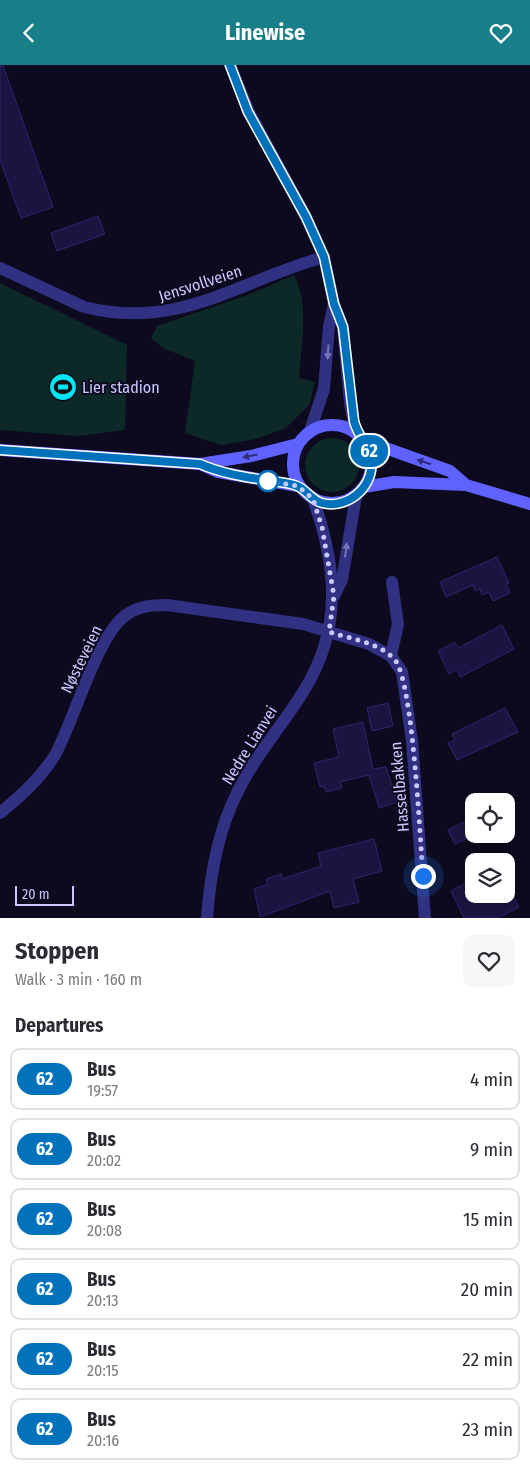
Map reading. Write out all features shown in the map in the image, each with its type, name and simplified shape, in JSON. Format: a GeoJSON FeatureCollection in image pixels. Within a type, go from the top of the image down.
{"type":"FeatureCollection","features":[{"type":"Feature","properties":{"kind":"main road"},"geometry":{"type":"LineString","coordinates":[[298,486],[292,466],[294,452],[298,444],[310,431],[332,425],[348,428],[360,437],[450,471],[466,485]]}},
{"type":"Feature","properties":{"kind":"main road"},"geometry":{"type":"LineString","coordinates":[[360,437],[371,457],[371,465],[360,491]]}},
{"type":"Feature","properties":{"kind":"main road"},"geometry":{"type":"LineString","coordinates":[[0,450],[200,464],[251,456],[298,444]]}},
{"type":"Feature","properties":{"kind":"main road"},"geometry":{"type":"LineString","coordinates":[[200,464],[218,472],[298,486],[313,499],[334,504],[360,491],[394,482],[466,485],[530,504]]}},
{"type":"Feature","properties":{"kind":"street"},"geometry":{"type":"LineString","coordinates":[[230,65],[248,112],[306,217],[324,257],[334,304],[343,327],[350,403],[360,437]]}},
{"type":"Feature","properties":{"kind":"street","name":"Jensvollveien"},"geometry":{"type":"LineString","coordinates":[[0,268],[84,307],[124,313],[155,314],[207,301],[301,263],[324,257]]}},
{"type":"Feature","properties":{"kind":"street"},"geometry":{"type":"LineString","coordinates":[[310,431],[324,389],[329,326],[334,304]]}},
{"type":"Feature","properties":{"kind":"street","name":"Nedre Lianvei"},"geometry":{"type":"LineString","coordinates":[[334,596],[342,580],[360,491]]}},
{"type":"Feature","properties":{"kind":"street","name":"Nedre Lianvei"},"geometry":{"type":"LineString","coordinates":[[207,918],[217,849],[236,795],[268,741],[304,691],[322,656],[329,632],[334,596],[322,527],[313,499]]}},
{"type":"Feature","properties":{"kind":"street"},"geometry":{"type":"LineString","coordinates":[[329,632],[374,646],[392,656],[398,624],[392,583]]}},
{"type":"Feature","properties":{"kind":"street","name":"Nøsteveien"},"geometry":{"type":"LineString","coordinates":[[0,813],[24,793],[46,768],[62,741],[105,643],[120,621],[133,611],[152,605],[175,605],[303,624],[329,632]]}},
{"type":"Feature","properties":{"kind":"street","name":"Hasselbakken"},"geometry":{"type":"LineString","coordinates":[[392,656],[402,672],[412,741],[426,918]]}},
{"type":"Feature","properties":{"kind":"green space"},"geometry":{"type":"Polygon","coordinates":[[[294,275],[302,299],[303,312],[303,339],[299,378],[315,382],[309,405],[286,428],[256,439],[221,445],[185,433],[195,361],[163,348],[151,338],[157,326],[245,296],[294,275]]]}},
{"type":"Feature","properties":{"kind":"green space","name":"Lier stadion"},"geometry":{"type":"Polygon","coordinates":[[[0,283],[127,345],[125,430],[78,436],[0,430],[0,283]]]}},
{"type":"Feature","properties":{"kind":"green space"},"geometry":{"type":"Polygon","coordinates":[[[332,438],[342,440],[351,446],[357,455],[359,465],[357,475],[351,484],[342,490],[332,492],[322,490],[313,484],[307,475],[305,465],[307,455],[313,446],[322,440],[332,438]]]}},
{"type":"Feature","properties":{"kind":"building"},"geometry":{"type":"Polygon","coordinates":[[[0,65],[3,65],[53,207],[21,218],[0,160],[0,65]]]}},
{"type":"Feature","properties":{"kind":"building"},"geometry":{"type":"Polygon","coordinates":[[[98,216],[105,234],[57,251],[51,233],[98,216]]]}},
{"type":"Feature","properties":{"kind":"building"},"geometry":{"type":"Polygon","coordinates":[[[497,557],[509,583],[506,584],[510,593],[493,601],[489,592],[482,595],[480,589],[475,591],[473,585],[446,597],[440,582],[497,557]]]}},
{"type":"Feature","properties":{"kind":"building"},"geometry":{"type":"Polygon","coordinates":[[[502,625],[514,649],[460,677],[457,669],[449,674],[438,651],[455,642],[458,648],[502,625]]]}},
{"type":"Feature","properties":{"kind":"building"},"geometry":{"type":"Polygon","coordinates":[[[388,703],[393,726],[372,731],[367,708],[388,703]]]}},
{"type":"Feature","properties":{"kind":"building"},"geometry":{"type":"Polygon","coordinates":[[[505,708],[518,732],[457,760],[448,743],[455,740],[452,734],[505,708]]]}},
{"type":"Feature","properties":{"kind":"building"},"geometry":{"type":"Polygon","coordinates":[[[363,722],[373,769],[386,767],[397,802],[379,808],[369,775],[340,782],[342,788],[326,792],[324,786],[320,787],[314,763],[339,757],[333,729],[363,722]]]}},
{"type":"Feature","properties":{"kind":"building"},"geometry":{"type":"Polygon","coordinates":[[[465,822],[465,839],[455,844],[448,830],[465,822]]]}},
{"type":"Feature","properties":{"kind":"building"},"geometry":{"type":"Polygon","coordinates":[[[374,839],[382,871],[353,879],[359,902],[334,908],[330,891],[260,917],[254,889],[268,884],[266,879],[281,874],[282,879],[321,866],[318,853],[374,839]]]}},
{"type":"Feature","properties":{"kind":"building"},"geometry":{"type":"Polygon","coordinates":[[[465,884],[465,903],[515,903],[515,900],[519,907],[498,918],[464,918],[451,891],[465,884]]]}},
{"type":"Feature","properties":{"kind":"bus line","name":"62"},"geometry":{"type":"LineString","coordinates":[[0,450],[200,464],[218,472],[298,486],[316,501],[334,504],[356,496],[364,487],[370,473],[371,457],[363,440],[356,433],[350,403],[343,327],[334,304],[332,285],[324,257],[306,217],[248,112],[230,65]]}},
{"type":"Feature","properties":{"kind":"place","name":"Lier stadion"},"geometry":{"type":"Point","coordinates":[63,387]}},
{"type":"Feature","properties":{"kind":"route"},"geometry":{"type":"LineString","coordinates":[[268,481],[298,486],[313,499],[322,527],[334,596],[329,632],[380,648],[392,656],[402,672],[412,741],[423,876]]}}]}
